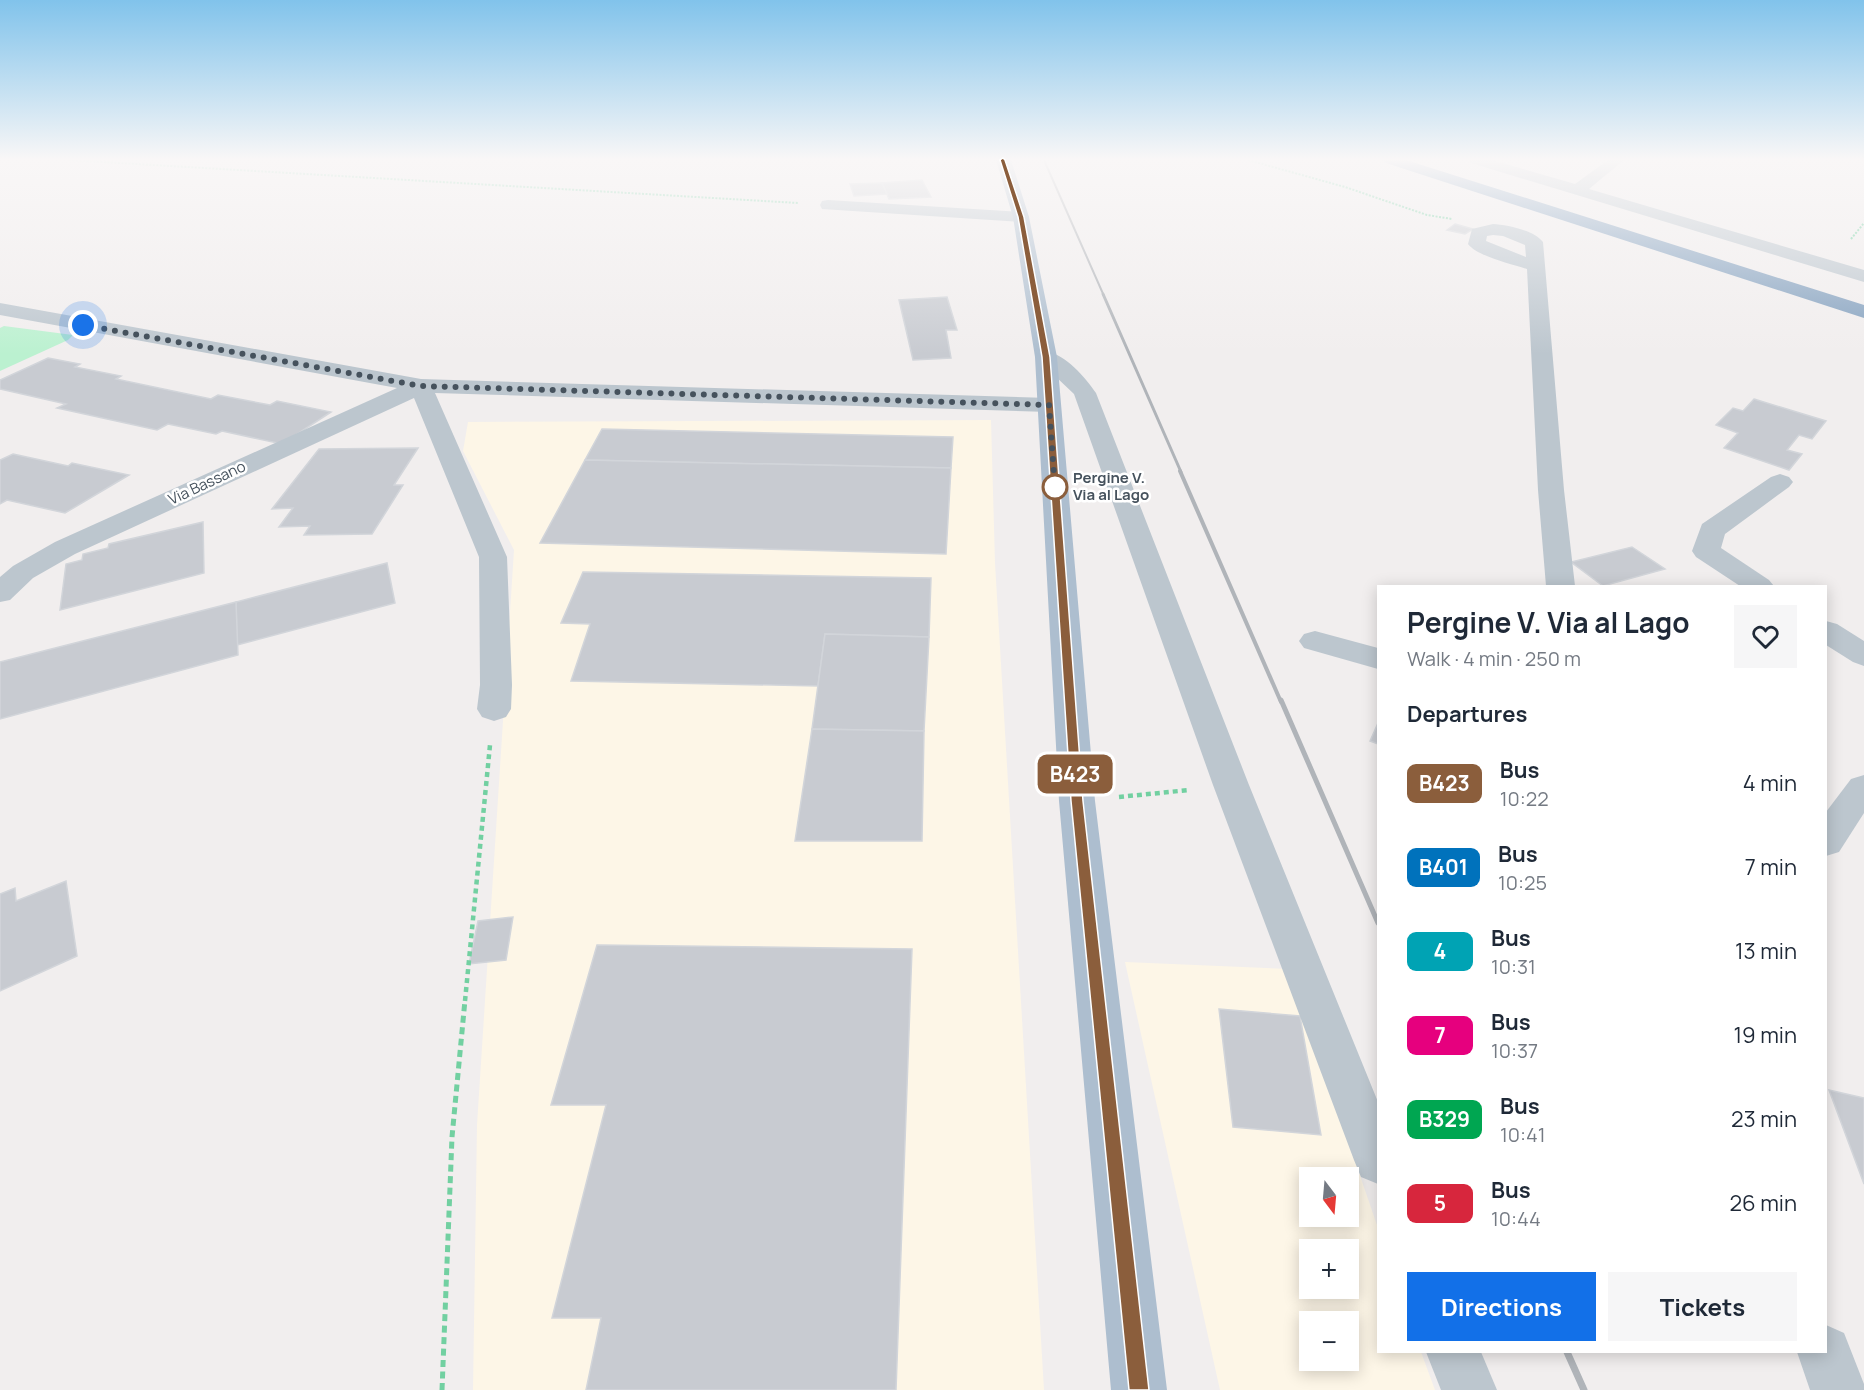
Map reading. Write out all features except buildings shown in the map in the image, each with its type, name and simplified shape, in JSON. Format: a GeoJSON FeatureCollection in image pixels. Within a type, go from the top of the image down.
{"type":"FeatureCollection","features":[{"type":"Feature","properties":{"kind":"highway"},"geometry":{"type":"LineString","coordinates":[[1593,225],[1864,312]]}},
{"type":"Feature","properties":{"kind":"highway"},"geometry":{"type":"LineString","coordinates":[[1622,225],[1864,301]]}},
{"type":"Feature","properties":{"kind":"main road"},"geometry":{"type":"LineString","coordinates":[[1022,225],[1046,357],[1077,801],[1139,1390]]}},
{"type":"Feature","properties":{"kind":"street"},"geometry":{"type":"LineString","coordinates":[[1691,225],[1864,276]]}},
{"type":"Feature","properties":{"kind":"street"},"geometry":{"type":"LineString","coordinates":[[1490,227],[1478,233],[1477,244],[1536,266],[1551,490],[1561,585]]}},
{"type":"Feature","properties":{"kind":"street"},"geometry":{"type":"LineString","coordinates":[[6,314],[421,386],[1049,405]]}},
{"type":"Feature","properties":{"kind":"street"},"geometry":{"type":"LineString","coordinates":[[1046,357],[1076,381],[1085,393],[1231,785],[1377,1157]]}},
{"type":"Feature","properties":{"kind":"street"},"geometry":{"type":"LineString","coordinates":[[421,386],[493,557],[496,685],[494,709]]}},
{"type":"Feature","properties":{"kind":"street","name":"Via Bassano"},"geometry":{"type":"LineString","coordinates":[[0,593],[22,572],[65,548],[421,386]]}},
{"type":"Feature","properties":{"kind":"street"},"geometry":{"type":"LineString","coordinates":[[1757,585],[1706,551],[1712,530],[1780,482]]}},
{"type":"Feature","properties":{"kind":"street"},"geometry":{"type":"LineString","coordinates":[[1827,632],[1864,655]]}},
{"type":"Feature","properties":{"kind":"street"},"geometry":{"type":"LineString","coordinates":[[1315,641],[1377,660]]}},
{"type":"Feature","properties":{"kind":"street"},"geometry":{"type":"LineString","coordinates":[[1827,839],[1851,797]]}},
{"type":"Feature","properties":{"kind":"street"},"geometry":{"type":"LineString","coordinates":[[1454,1353],[1469,1390]]}},
{"type":"Feature","properties":{"kind":"street"},"geometry":{"type":"LineString","coordinates":[[1826,1353],[1838,1390]]}},
{"type":"Feature","properties":{"kind":"path"},"geometry":{"type":"LineString","coordinates":[[1479,225],[1490,227]]}},
{"type":"Feature","properties":{"kind":"path"},"geometry":{"type":"LineString","coordinates":[[442,1390],[452,1137],[494,709]]}},
{"type":"Feature","properties":{"kind":"path"},"geometry":{"type":"LineString","coordinates":[[1077,801],[1231,785]]}},
{"type":"Feature","properties":{"kind":"shaded area"},"geometry":{"type":"Polygon","coordinates":[[[991,420],[995,563],[1044,1390],[473,1390],[477,1125],[514,550],[463,451],[468,422],[991,420]]]}},
{"type":"Feature","properties":{"kind":"shaded area"},"geometry":{"type":"Polygon","coordinates":[[[1125,962],[1289,969],[1357,1167],[1299,1167],[1299,1227],[1359,1227],[1359,1173],[1377,1225],[1377,1353],[1421,1353],[1435,1390],[1220,1390],[1125,962]]]}},
{"type":"Feature","properties":{"kind":"green space"},"geometry":{"type":"Polygon","coordinates":[[[4,326],[73,335],[68,340],[0,371],[0,328],[4,326]]]}},
{"type":"Feature","properties":{"kind":"railway"},"geometry":{"type":"LineString","coordinates":[[1073,225],[1104,296]]}},
{"type":"Feature","properties":{"kind":"railway"},"geometry":{"type":"LineString","coordinates":[[1103,294],[1181,472]]}},
{"type":"Feature","properties":{"kind":"railway"},"geometry":{"type":"LineString","coordinates":[[1180,471],[1281,702]]}},
{"type":"Feature","properties":{"kind":"railway"},"geometry":{"type":"LineString","coordinates":[[1281,700],[1377,921]]}},
{"type":"Feature","properties":{"kind":"railway"},"geometry":{"type":"LineString","coordinates":[[1567,1353],[1584,1390]]}},
{"type":"Feature","properties":{"kind":"bus line","name":"B423"},"geometry":{"type":"LineString","coordinates":[[1022,225],[1046,357],[1077,801],[1139,1390]]}},
{"type":"Feature","properties":{"kind":"place","name":"Pergine V. Via al Lago"},"geometry":{"type":"Point","coordinates":[1055,487]}},
{"type":"Feature","properties":{"kind":"route"},"geometry":{"type":"LineString","coordinates":[[83,325],[421,386],[1049,405],[1055,489],[1055,487]]}}]}
